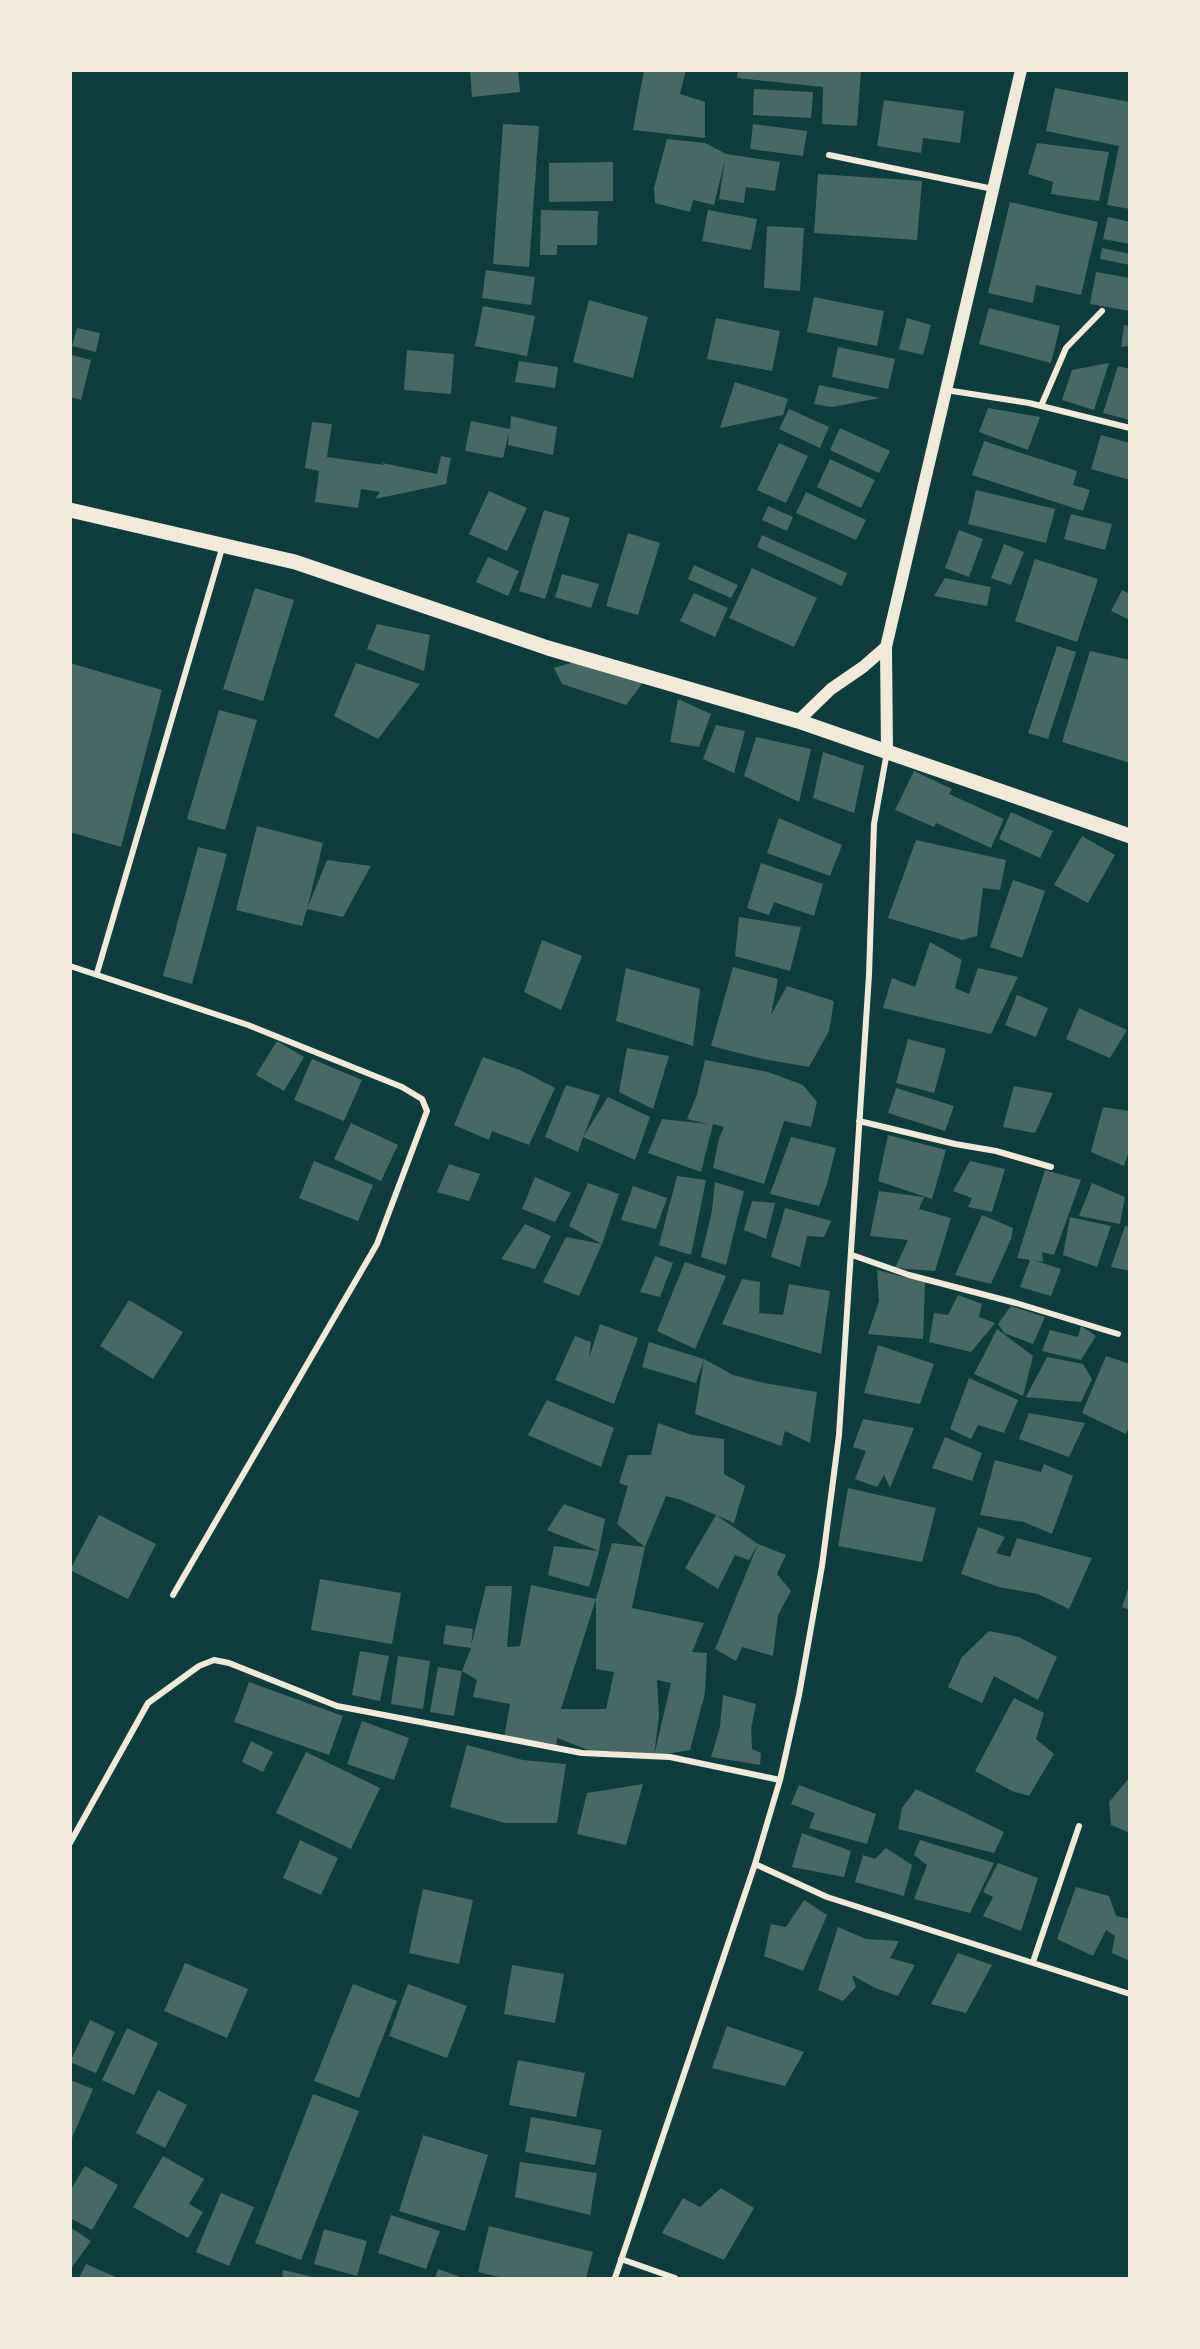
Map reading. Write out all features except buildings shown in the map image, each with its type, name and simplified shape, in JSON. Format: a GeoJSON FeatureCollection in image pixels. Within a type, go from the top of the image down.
{"type":"FeatureCollection","features":[{"type":"Feature","properties":{"kind":"main road"},"geometry":{"type":"LineString","coordinates":[[887,752],[886,647],[1021,70]]}},
{"type":"Feature","properties":{"kind":"main road"},"geometry":{"type":"LineString","coordinates":[[70,510],[295,562],[548,648],[798,721],[1130,836]]}},
{"type":"Feature","properties":{"kind":"main road"},"geometry":{"type":"LineString","coordinates":[[798,721],[831,689],[864,667],[886,647]]}},
{"type":"Feature","properties":{"kind":"street"},"geometry":{"type":"LineString","coordinates":[[829,155],[993,189]]}},
{"type":"Feature","properties":{"kind":"street"},"geometry":{"type":"LineString","coordinates":[[1041,406],[1066,348],[1102,311]]}},
{"type":"Feature","properties":{"kind":"street"},"geometry":{"type":"LineString","coordinates":[[946,390],[1041,406],[1130,428]]}},
{"type":"Feature","properties":{"kind":"street"},"geometry":{"type":"LineString","coordinates":[[97,973],[224,545]]}},
{"type":"Feature","properties":{"kind":"street"},"geometry":{"type":"LineString","coordinates":[[615,2278],[755,1864],[780,1779],[799,1695],[822,1566],[839,1435],[852,1255],[869,975],[874,824],[887,752]]}},
{"type":"Feature","properties":{"kind":"street"},"geometry":{"type":"LineString","coordinates":[[70,966],[97,973],[248,1025],[402,1087],[422,1099],[427,1111],[377,1244],[173,1595]]}},
{"type":"Feature","properties":{"kind":"street"},"geometry":{"type":"LineString","coordinates":[[859,1121],[955,1144],[996,1151],[1051,1167]]}},
{"type":"Feature","properties":{"kind":"street"},"geometry":{"type":"LineString","coordinates":[[852,1255],[909,1275],[1017,1303],[1118,1334]]}},
{"type":"Feature","properties":{"kind":"street"},"geometry":{"type":"LineString","coordinates":[[70,1843],[148,1702],[199,1666],[214,1660],[229,1663],[337,1706],[582,1753],[669,1757],[780,1779]]}},
{"type":"Feature","properties":{"kind":"street"},"geometry":{"type":"LineString","coordinates":[[1033,1962],[1079,1826]]}},
{"type":"Feature","properties":{"kind":"street"},"geometry":{"type":"LineString","coordinates":[[755,1864],[827,1897],[1130,1994]]}},
{"type":"Feature","properties":{"kind":"street"},"geometry":{"type":"LineString","coordinates":[[621,2259],[675,2278]]}}]}
